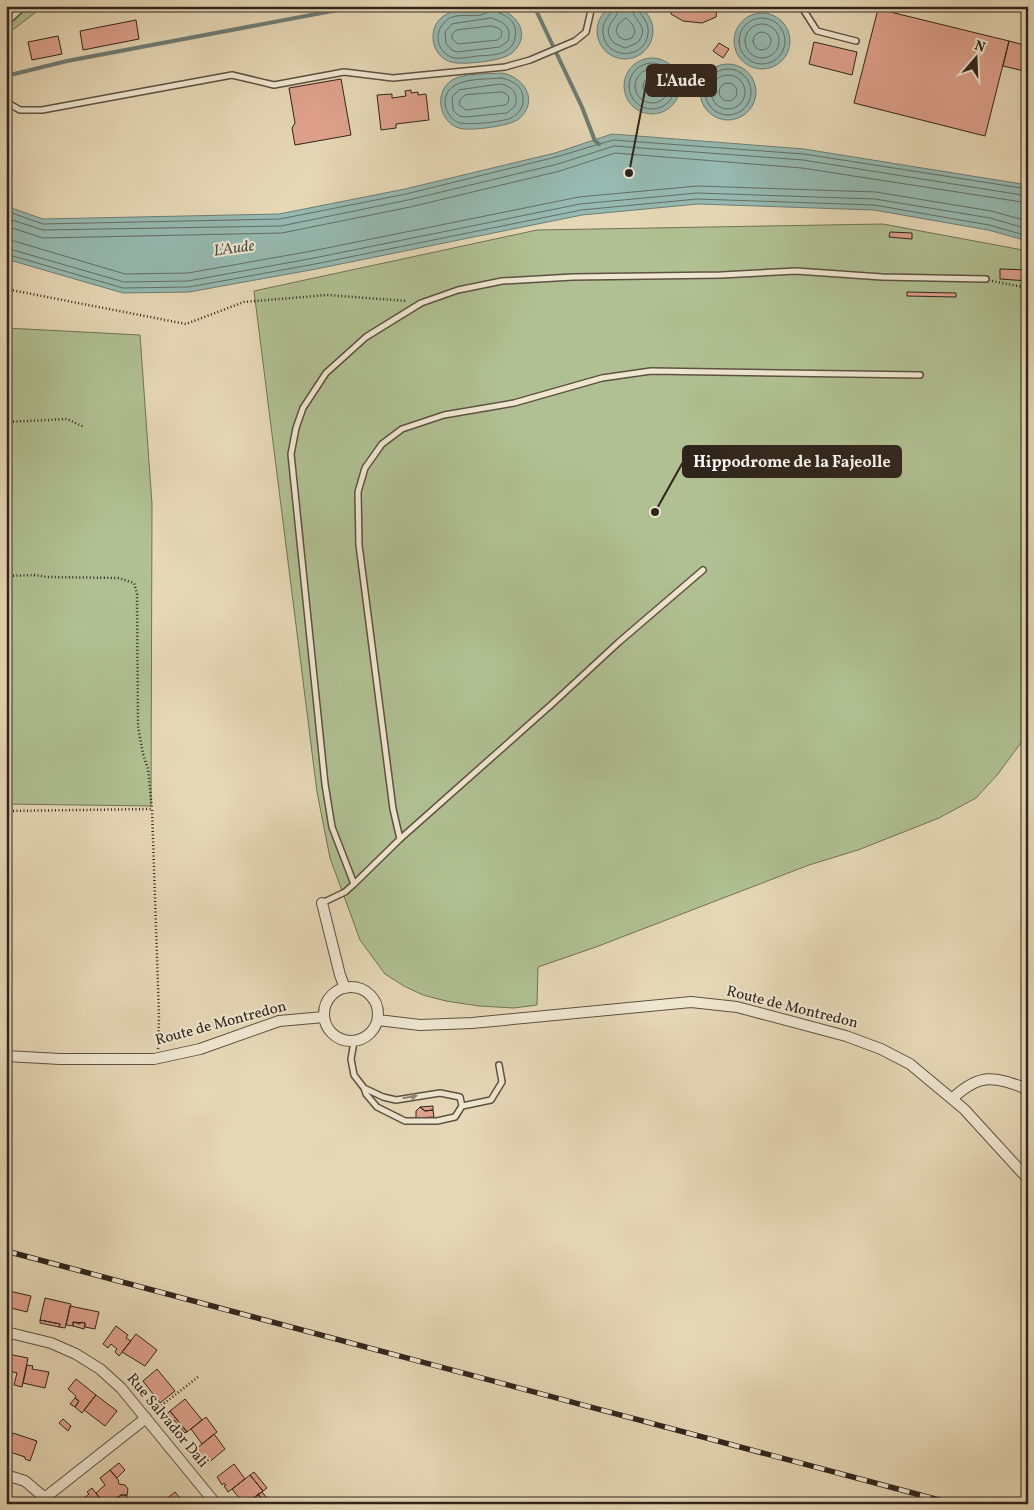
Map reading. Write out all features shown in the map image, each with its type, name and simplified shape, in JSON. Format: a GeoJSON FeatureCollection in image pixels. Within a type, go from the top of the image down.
{"type":"FeatureCollection","features":[{"type":"Feature","properties":{"kind":"street"},"geometry":{"type":"LineString","coordinates":[[322,903],[345,988]]}},
{"type":"Feature","properties":{"kind":"street"},"geometry":{"type":"LineString","coordinates":[[345,988],[358,988],[370,994],[376,1002],[378,1013],[375,1029],[365,1038],[354,1042],[344,1041],[331,1034],[324,1022],[324,1010],[329,998],[333,993],[345,988]]}},
{"type":"Feature","properties":{"kind":"street","name":"Route de Montredon"},"geometry":{"type":"LineString","coordinates":[[378,1020],[420,1025],[472,1023],[691,1002],[737,1007],[846,1036],[881,1049],[910,1064],[954,1098],[1028,1179]]}},
{"type":"Feature","properties":{"kind":"street","name":"Route de Montredon"},"geometry":{"type":"LineString","coordinates":[[6,1056],[60,1059],[158,1058],[200,1049],[279,1022],[324,1017]]}},
{"type":"Feature","properties":{"kind":"street"},"geometry":{"type":"LineString","coordinates":[[954,1098],[966,1086],[976,1081],[990,1079],[1005,1081],[1028,1089]]}},
{"type":"Feature","properties":{"kind":"street","name":"Rue Salvador Dali"},"geometry":{"type":"LineString","coordinates":[[6,1332],[51,1343],[76,1354],[100,1369],[121,1388],[216,1504]]}},
{"type":"Feature","properties":{"kind":"street"},"geometry":{"type":"LineString","coordinates":[[6,1475],[24,1481],[41,1501],[146,1418]]}},
{"type":"Feature","properties":{"kind":"lane"},"geometry":{"type":"LineString","coordinates":[[6,23],[24,6]]}},
{"type":"Feature","properties":{"kind":"lane"},"geometry":{"type":"LineString","coordinates":[[6,102],[20,110],[42,110],[232,75],[274,85],[344,72],[393,78],[505,67],[530,60],[575,42],[586,32],[592,6]]}},
{"type":"Feature","properties":{"kind":"lane"},"geometry":{"type":"LineString","coordinates":[[801,6],[817,31],[856,41]]}},
{"type":"Feature","properties":{"kind":"lane"},"geometry":{"type":"LineString","coordinates":[[354,884],[332,827],[325,784],[291,454],[296,428],[303,408],[326,373],[366,337],[421,302],[458,290],[502,281],[573,277],[702,276],[796,271],[882,277],[986,279]]}},
{"type":"Feature","properties":{"kind":"lane"},"geometry":{"type":"LineString","coordinates":[[400,839],[393,809],[359,545],[358,492],[365,468],[382,444],[402,429],[444,415],[514,403],[602,378],[650,371],[920,375]]}},
{"type":"Feature","properties":{"kind":"lane"},"geometry":{"type":"LineString","coordinates":[[322,903],[345,892],[400,839],[702,570]]}},
{"type":"Feature","properties":{"kind":"lane"},"geometry":{"type":"LineString","coordinates":[[354,1042],[351,1059],[354,1075],[364,1088],[366,1094],[378,1107],[405,1121],[437,1121],[455,1117],[462,1106],[460,1097],[440,1093],[396,1100],[383,1097],[364,1088]]}},
{"type":"Feature","properties":{"kind":"lane"},"geometry":{"type":"LineString","coordinates":[[462,1106],[491,1100],[502,1082],[499,1065]]}},
{"type":"Feature","properties":{"kind":"path"},"geometry":{"type":"LineString","coordinates":[[986,279],[1028,288]]}},
{"type":"Feature","properties":{"kind":"path"},"geometry":{"type":"LineString","coordinates":[[6,289],[186,324],[244,302],[327,294],[421,302]]}},
{"type":"Feature","properties":{"kind":"path"},"geometry":{"type":"LineString","coordinates":[[6,422],[67,420],[84,427]]}},
{"type":"Feature","properties":{"kind":"path"},"geometry":{"type":"LineString","coordinates":[[6,576],[118,578],[134,584],[137,594],[138,726],[148,770],[152,809],[159,1016],[158,1058]]}},
{"type":"Feature","properties":{"kind":"path"},"geometry":{"type":"LineString","coordinates":[[6,811],[152,809]]}},
{"type":"Feature","properties":{"kind":"path"},"geometry":{"type":"LineString","coordinates":[[146,1418],[198,1377]]}},
{"type":"Feature","properties":{"kind":"green space"},"geometry":{"type":"Polygon","coordinates":[[[6,6],[44,6],[6,35],[6,6]]]}},
{"type":"Feature","properties":{"kind":"green space"},"geometry":{"type":"Polygon","coordinates":[[[883,224],[1028,251],[1028,733],[998,774],[976,798],[939,818],[858,850],[809,865],[596,947],[538,967],[537,1005],[514,1008],[479,1006],[446,1001],[423,995],[385,974],[360,940],[330,858],[317,792],[254,291],[537,230],[883,224]]]}},
{"type":"Feature","properties":{"kind":"green space"},"geometry":{"type":"Polygon","coordinates":[[[6,328],[140,335],[152,504],[151,806],[6,804],[6,328]]]}},
{"type":"Feature","properties":{"kind":"water"},"geometry":{"type":"Polygon","coordinates":[[[625,3],[636,5],[645,11],[651,20],[653,31],[651,42],[645,51],[636,57],[625,59],[614,57],[605,51],[599,42],[597,31],[599,20],[605,11],[614,5],[625,3]]]}},
{"type":"Feature","properties":{"kind":"water"},"geometry":{"type":"Polygon","coordinates":[[[494,8],[509,14],[519,25],[521,38],[519,45],[513,52],[503,58],[470,63],[457,63],[442,57],[434,44],[433,36],[434,28],[438,21],[445,15],[455,11],[494,8]]]}},
{"type":"Feature","properties":{"kind":"water"},"geometry":{"type":"Polygon","coordinates":[[[756,13],[768,13],[782,21],[790,35],[788,52],[782,61],[768,69],[756,69],[746,64],[739,57],[734,47],[734,35],[739,25],[746,18],[756,13]]]}},
{"type":"Feature","properties":{"kind":"water"},"geometry":{"type":"Polygon","coordinates":[[[646,58],[658,58],[672,66],[680,80],[678,97],[672,106],[658,114],[646,114],[636,109],[629,102],[624,92],[624,80],[629,70],[636,63],[646,58]]]}},
{"type":"Feature","properties":{"kind":"water"},"geometry":{"type":"Polygon","coordinates":[[[722,64],[734,64],[748,72],[756,86],[754,103],[748,112],[734,120],[722,120],[712,115],[705,108],[700,98],[700,86],[705,76],[712,69],[722,64]]]}},
{"type":"Feature","properties":{"kind":"water"},"geometry":{"type":"Polygon","coordinates":[[[502,73],[517,79],[526,90],[528,104],[526,111],[516,121],[494,127],[464,129],[456,127],[444,116],[441,101],[442,93],[452,80],[476,74],[502,73]]]}},
{"type":"Feature","properties":{"kind":"water"},"geometry":{"type":"Polygon","coordinates":[[[612,134],[804,149],[1028,185],[1028,241],[988,230],[874,210],[698,204],[582,215],[316,269],[189,292],[123,293],[6,259],[6,206],[43,219],[279,214],[405,189],[555,153],[612,134]]]}},
{"type":"Feature","properties":{"kind":"building"},"geometry":{"type":"Polygon","coordinates":[[[671,6],[717,7],[716,17],[702,23],[683,21],[671,14],[671,6]]]}},
{"type":"Feature","properties":{"kind":"building"},"geometry":{"type":"Polygon","coordinates":[[[878,9],[1009,41],[985,136],[854,103],[878,9]]]}},
{"type":"Feature","properties":{"kind":"building"},"geometry":{"type":"Polygon","coordinates":[[[136,20],[139,39],[83,50],[80,31],[136,20]]]}},
{"type":"Feature","properties":{"kind":"building"},"geometry":{"type":"Polygon","coordinates":[[[58,36],[62,54],[32,60],[28,42],[58,36]]]}},
{"type":"Feature","properties":{"kind":"building"},"geometry":{"type":"Polygon","coordinates":[[[1009,41],[1028,46],[1028,72],[1003,66],[1009,41]]]}},
{"type":"Feature","properties":{"kind":"building"},"geometry":{"type":"Polygon","coordinates":[[[814,42],[857,52],[852,75],[809,64],[814,42]]]}},
{"type":"Feature","properties":{"kind":"building"},"geometry":{"type":"Polygon","coordinates":[[[719,43],[729,49],[723,58],[713,51],[719,43]]]}},
{"type":"Feature","properties":{"kind":"building"},"geometry":{"type":"Polygon","coordinates":[[[341,79],[351,135],[295,145],[292,128],[295,123],[289,88],[341,79]]]}},
{"type":"Feature","properties":{"kind":"building"},"geometry":{"type":"Polygon","coordinates":[[[411,90],[411,93],[418,92],[418,95],[426,94],[429,120],[396,124],[396,128],[381,130],[377,95],[392,94],[392,98],[406,96],[405,91],[411,90]]]}},
{"type":"Feature","properties":{"kind":"building"},"geometry":{"type":"Polygon","coordinates":[[[890,232],[912,233],[912,239],[889,237],[890,232]]]}},
{"type":"Feature","properties":{"kind":"building"},"geometry":{"type":"Polygon","coordinates":[[[1000,269],[1028,270],[1028,281],[1000,279],[1000,269]]]}},
{"type":"Feature","properties":{"kind":"building"},"geometry":{"type":"Polygon","coordinates":[[[907,292],[956,293],[956,297],[907,296],[907,292]]]}},
{"type":"Feature","properties":{"kind":"building"},"geometry":{"type":"Polygon","coordinates":[[[433,1106],[433,1110],[425,1111],[420,1107],[433,1106]]]}},
{"type":"Feature","properties":{"kind":"building"},"geometry":{"type":"Polygon","coordinates":[[[420,1107],[425,1111],[433,1110],[434,1117],[416,1118],[416,1111],[420,1107]]]}},
{"type":"Feature","properties":{"kind":"building"},"geometry":{"type":"Polygon","coordinates":[[[9,1291],[31,1296],[27,1312],[11,1308],[10,1311],[6,1310],[9,1291]]]}},
{"type":"Feature","properties":{"kind":"building"},"geometry":{"type":"Polygon","coordinates":[[[45,1298],[71,1304],[65,1328],[59,1327],[60,1324],[40,1320],[45,1298]]]}},
{"type":"Feature","properties":{"kind":"building"},"geometry":{"type":"Polygon","coordinates":[[[70,1306],[99,1312],[95,1329],[85,1327],[85,1323],[81,1322],[80,1324],[73,1322],[73,1326],[66,1325],[70,1306]]]}},
{"type":"Feature","properties":{"kind":"building"},"geometry":{"type":"Polygon","coordinates":[[[40,1320],[60,1324],[59,1327],[40,1323],[40,1320]]]}},
{"type":"Feature","properties":{"kind":"building"},"geometry":{"type":"Polygon","coordinates":[[[73,1322],[85,1323],[84,1329],[73,1326],[73,1322]]]}},
{"type":"Feature","properties":{"kind":"building"},"geometry":{"type":"Polygon","coordinates":[[[116,1326],[128,1335],[126,1338],[131,1341],[119,1356],[115,1352],[117,1349],[111,1344],[108,1348],[103,1344],[116,1326]]]}},
{"type":"Feature","properties":{"kind":"building"},"geometry":{"type":"Polygon","coordinates":[[[136,1334],[157,1350],[145,1366],[122,1352],[136,1334]]]}},
{"type":"Feature","properties":{"kind":"building"},"geometry":{"type":"Polygon","coordinates":[[[8,1354],[28,1358],[22,1387],[14,1385],[17,1373],[6,1370],[8,1354]]]}},
{"type":"Feature","properties":{"kind":"building"},"geometry":{"type":"Polygon","coordinates":[[[27,1365],[33,1366],[32,1369],[49,1372],[45,1388],[23,1383],[27,1365]]]}},
{"type":"Feature","properties":{"kind":"building"},"geometry":{"type":"Polygon","coordinates":[[[157,1369],[175,1391],[160,1403],[143,1381],[157,1369]]]}},
{"type":"Feature","properties":{"kind":"building"},"geometry":{"type":"Polygon","coordinates":[[[76,1379],[96,1395],[82,1413],[75,1407],[79,1401],[68,1389],[76,1379]]]}},
{"type":"Feature","properties":{"kind":"building"},"geometry":{"type":"Polygon","coordinates":[[[96,1395],[117,1411],[105,1426],[84,1410],[96,1395]]]}},
{"type":"Feature","properties":{"kind":"building"},"geometry":{"type":"Polygon","coordinates":[[[75,1398],[79,1401],[75,1407],[70,1404],[75,1398]]]}},
{"type":"Feature","properties":{"kind":"building"},"geometry":{"type":"Polygon","coordinates":[[[185,1399],[202,1420],[187,1432],[170,1411],[185,1399]]]}},
{"type":"Feature","properties":{"kind":"building"},"geometry":{"type":"Polygon","coordinates":[[[170,1411],[187,1432],[185,1433],[174,1420],[172,1422],[166,1415],[170,1411]]]}},
{"type":"Feature","properties":{"kind":"building"},"geometry":{"type":"Polygon","coordinates":[[[206,1417],[217,1432],[202,1444],[191,1429],[206,1417]]]}},
{"type":"Feature","properties":{"kind":"building"},"geometry":{"type":"Polygon","coordinates":[[[63,1419],[71,1426],[68,1431],[59,1423],[63,1419]]]}},
{"type":"Feature","properties":{"kind":"building"},"geometry":{"type":"Polygon","coordinates":[[[13,1433],[37,1441],[30,1461],[25,1459],[25,1457],[7,1451],[13,1433]]]}},
{"type":"Feature","properties":{"kind":"building"},"geometry":{"type":"Polygon","coordinates":[[[214,1434],[225,1449],[207,1464],[201,1457],[201,1454],[199,1455],[195,1450],[214,1434]]]}},
{"type":"Feature","properties":{"kind":"building"},"geometry":{"type":"Polygon","coordinates":[[[119,1463],[125,1470],[117,1478],[110,1470],[119,1463]]]}},
{"type":"Feature","properties":{"kind":"building"},"geometry":{"type":"Polygon","coordinates":[[[234,1464],[245,1479],[228,1492],[224,1486],[226,1485],[224,1483],[222,1485],[217,1477],[234,1464]]]}},
{"type":"Feature","properties":{"kind":"building"},"geometry":{"type":"Polygon","coordinates":[[[110,1470],[119,1481],[119,1484],[125,1485],[128,1489],[127,1495],[121,1495],[111,1504],[104,1504],[96,1493],[105,1485],[100,1478],[110,1470]]]}},
{"type":"Feature","properties":{"kind":"building"},"geometry":{"type":"Polygon","coordinates":[[[254,1472],[267,1488],[263,1491],[250,1475],[254,1472]]]}},
{"type":"Feature","properties":{"kind":"building"},"geometry":{"type":"Polygon","coordinates":[[[250,1475],[263,1491],[247,1504],[244,1504],[232,1489],[250,1475]]]}},
{"type":"Feature","properties":{"kind":"building"},"geometry":{"type":"Polygon","coordinates":[[[92,1488],[104,1504],[77,1504],[89,1494],[87,1492],[92,1488]]]}},
{"type":"Feature","properties":{"kind":"building"},"geometry":{"type":"Polygon","coordinates":[[[175,1492],[185,1504],[160,1504],[175,1492]]]}},
{"type":"Feature","properties":{"kind":"building"},"geometry":{"type":"Polygon","coordinates":[[[262,1492],[272,1504],[266,1504],[258,1494],[262,1492]]]}},
{"type":"Feature","properties":{"kind":"building"},"geometry":{"type":"Polygon","coordinates":[[[258,1494],[266,1504],[247,1504],[258,1494]]]}},
{"type":"Feature","properties":{"kind":"building"},"geometry":{"type":"Polygon","coordinates":[[[121,1495],[127,1495],[127,1500],[122,1504],[116,1498],[121,1495]]]}},
{"type":"Feature","properties":{"kind":"waterway"},"geometry":{"type":"LineString","coordinates":[[6,76],[67,61],[359,6]]}},
{"type":"Feature","properties":{"kind":"waterway"},"geometry":{"type":"LineString","coordinates":[[534,6],[582,107],[595,141],[599,144]]}},
{"type":"Feature","properties":{"kind":"railway"},"geometry":{"type":"LineString","coordinates":[[6,1251],[954,1504]]}},
{"type":"Feature","properties":{"kind":"place","name":"L'Aude"},"geometry":{"type":"Point","coordinates":[629,173]}},
{"type":"Feature","properties":{"kind":"place","name":"Hippodrome de la Fajeolle"},"geometry":{"type":"Point","coordinates":[655,512]}}]}
